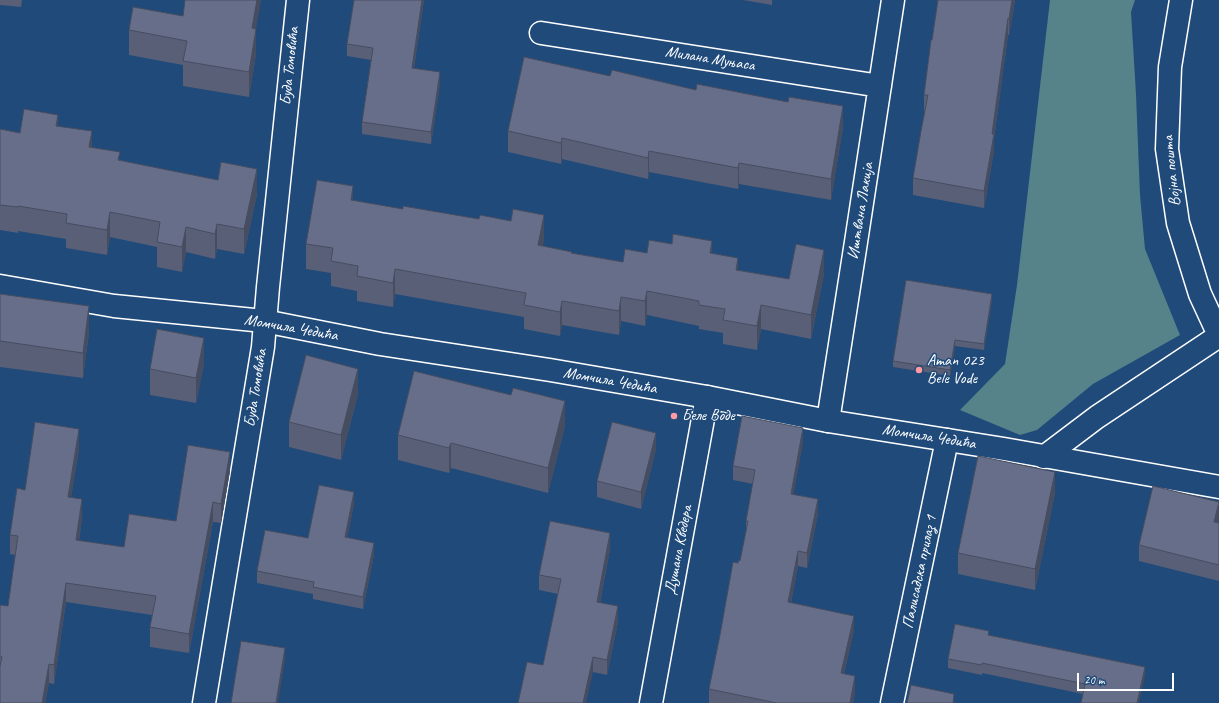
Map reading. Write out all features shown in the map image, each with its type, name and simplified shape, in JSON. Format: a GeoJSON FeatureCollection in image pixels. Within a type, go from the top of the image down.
{"type":"FeatureCollection","features":[{"type":"Feature","properties":{"kind":"street","name":"Буда Томовића"},"geometry":{"type":"LineString","coordinates":[[204,703],[263,347],[264,321],[298,0]]}},
{"type":"Feature","properties":{"kind":"street","name":"Иштвана Лакија"},"geometry":{"type":"LineString","coordinates":[[828,421],[892,0]]}},
{"type":"Feature","properties":{"kind":"street","name":"Војна пошта"},"geometry":{"type":"LineString","coordinates":[[1044,457],[1097,417],[1219,336],[1200,294],[1178,222],[1167,149],[1170,67],[1181,0]]}},
{"type":"Feature","properties":{"kind":"street","name":"Милана Муњаса"},"geometry":{"type":"LineString","coordinates":[[541,33],[880,86]]}},
{"type":"Feature","properties":{"kind":"street","name":"Момчила Чедића"},"geometry":{"type":"LineString","coordinates":[[0,286],[114,306],[264,321],[380,344],[550,370],[708,397],[828,421],[1218,486]]}},
{"type":"Feature","properties":{"kind":"street","name":"Душана Кведера"},"geometry":{"type":"LineString","coordinates":[[650,703],[708,397]]}},
{"type":"Feature","properties":{"kind":"street","name":"Палисадска прилаз 1"},"geometry":{"type":"LineString","coordinates":[[892,703],[947,440]]}},
{"type":"Feature","properties":{"kind":"green space"},"geometry":{"type":"Polygon","coordinates":[[[1050,0],[1135,0],[1131,12],[1140,195],[1145,249],[1180,335],[1093,384],[1037,430],[1020,435],[960,410],[1005,364],[1017,285],[1050,0]]]}},
{"type":"Feature","properties":{"kind":"building"},"geometry":{"type":"Polygon","coordinates":[[[185,0],[257,0],[252,28],[256,29],[249,72],[183,61],[187,41],[129,30],[133,7],[183,16],[185,0]]]}},
{"type":"Feature","properties":{"kind":"building"},"geometry":{"type":"Polygon","coordinates":[[[354,0],[422,0],[412,68],[440,72],[431,132],[362,122],[373,48],[347,44],[354,0]]]}},
{"type":"Feature","properties":{"kind":"building"},"geometry":{"type":"Polygon","coordinates":[[[938,0],[1012,0],[1009,19],[1008,18],[992,134],[994,134],[984,191],[913,178],[928,95],[924,95],[938,0]]]}},
{"type":"Feature","properties":{"kind":"building"},"geometry":{"type":"Polygon","coordinates":[[[524,57],[610,76],[612,70],[696,90],[697,84],[788,102],[789,97],[843,106],[831,179],[739,163],[738,168],[649,151],[648,158],[562,138],[561,143],[508,131],[524,57]]]}},
{"type":"Feature","properties":{"kind":"building"},"geometry":{"type":"Polygon","coordinates":[[[24,109],[58,115],[56,126],[92,131],[89,147],[120,152],[118,160],[218,180],[221,162],[257,169],[244,229],[217,224],[215,234],[186,227],[182,247],[157,242],[160,222],[110,212],[107,230],[66,223],[67,214],[18,206],[0,205],[0,129],[20,133],[24,109]]]}},
{"type":"Feature","properties":{"kind":"building"},"geometry":{"type":"Polygon","coordinates":[[[317,180],[353,186],[351,200],[403,209],[403,206],[479,219],[480,215],[511,221],[513,209],[544,215],[538,245],[572,252],[571,253],[623,262],[625,249],[647,253],[649,240],[672,244],[673,234],[712,241],[710,253],[738,258],[736,270],[789,279],[796,244],[824,250],[811,315],[761,305],[757,326],[723,320],[725,309],[699,305],[699,301],[647,291],[645,301],[621,297],[619,311],[562,301],[560,312],[524,305],[526,293],[395,269],[393,283],[357,276],[358,266],[331,261],[333,248],[306,244],[317,180]]]}},
{"type":"Feature","properties":{"kind":"building"},"geometry":{"type":"Polygon","coordinates":[[[906,280],[992,294],[984,344],[955,340],[950,370],[893,361],[906,280]]]}},
{"type":"Feature","properties":{"kind":"building"},"geometry":{"type":"Polygon","coordinates":[[[0,294],[89,306],[83,353],[0,341],[0,294]]]}},
{"type":"Feature","properties":{"kind":"building"},"geometry":{"type":"Polygon","coordinates":[[[157,329],[204,338],[196,378],[150,369],[157,329]]]}},
{"type":"Feature","properties":{"kind":"building"},"geometry":{"type":"Polygon","coordinates":[[[306,355],[358,369],[341,435],[289,422],[306,355]]]}},
{"type":"Feature","properties":{"kind":"building"},"geometry":{"type":"Polygon","coordinates":[[[414,371],[511,395],[513,388],[565,401],[548,468],[451,443],[449,448],[398,435],[414,371]]]}},
{"type":"Feature","properties":{"kind":"building"},"geometry":{"type":"Polygon","coordinates":[[[742,416],[803,428],[791,494],[818,499],[807,553],[798,551],[788,602],[854,616],[841,673],[855,676],[850,703],[777,703],[709,689],[733,562],[738,563],[739,560],[740,561],[748,521],[746,521],[755,470],[733,466],[742,416]]]}},
{"type":"Feature","properties":{"kind":"building"},"geometry":{"type":"Polygon","coordinates":[[[35,422],[79,429],[68,497],[82,499],[76,540],[124,547],[129,514],[176,521],[188,445],[230,452],[221,504],[213,502],[189,634],[150,627],[156,596],[66,583],[54,665],[49,664],[42,703],[0,703],[0,666],[2,657],[0,656],[0,605],[8,606],[18,536],[10,535],[17,488],[25,490],[35,422]]]}},
{"type":"Feature","properties":{"kind":"building"},"geometry":{"type":"Polygon","coordinates":[[[612,422],[656,433],[641,492],[597,481],[612,422]]]}},
{"type":"Feature","properties":{"kind":"building"},"geometry":{"type":"Polygon","coordinates":[[[978,456],[1055,472],[1035,569],[958,553],[978,456]]]}},
{"type":"Feature","properties":{"kind":"building"},"geometry":{"type":"Polygon","coordinates":[[[319,485],[354,492],[345,537],[374,543],[363,597],[313,587],[314,582],[257,571],[265,530],[308,538],[319,485]]]}},
{"type":"Feature","properties":{"kind":"building"},"geometry":{"type":"Polygon","coordinates":[[[1153,486],[1219,502],[1214,522],[1219,523],[1219,565],[1139,545],[1153,486]]]}},
{"type":"Feature","properties":{"kind":"building"},"geometry":{"type":"Polygon","coordinates":[[[550,521],[610,533],[597,602],[618,606],[607,660],[593,657],[583,703],[518,703],[527,662],[543,665],[561,579],[539,575],[550,521]]]}},
{"type":"Feature","properties":{"kind":"building"},"geometry":{"type":"Polygon","coordinates":[[[955,624],[989,631],[988,635],[1145,667],[1137,703],[1081,703],[1085,684],[982,663],[982,665],[948,659],[955,624]]]}},
{"type":"Feature","properties":{"kind":"building"},"geometry":{"type":"Polygon","coordinates":[[[241,641],[285,648],[276,703],[231,703],[241,641]]]}},
{"type":"Feature","properties":{"kind":"building"},"geometry":{"type":"Polygon","coordinates":[[[911,685],[954,694],[953,703],[907,703],[911,685]]]}},
{"type":"Feature","properties":{"kind":"place","name":"Aman 023 Bele Vode"},"geometry":{"type":"Point","coordinates":[919,370]}},
{"type":"Feature","properties":{"kind":"place","name":"Беле Воде"},"geometry":{"type":"Point","coordinates":[674,416]}}]}
